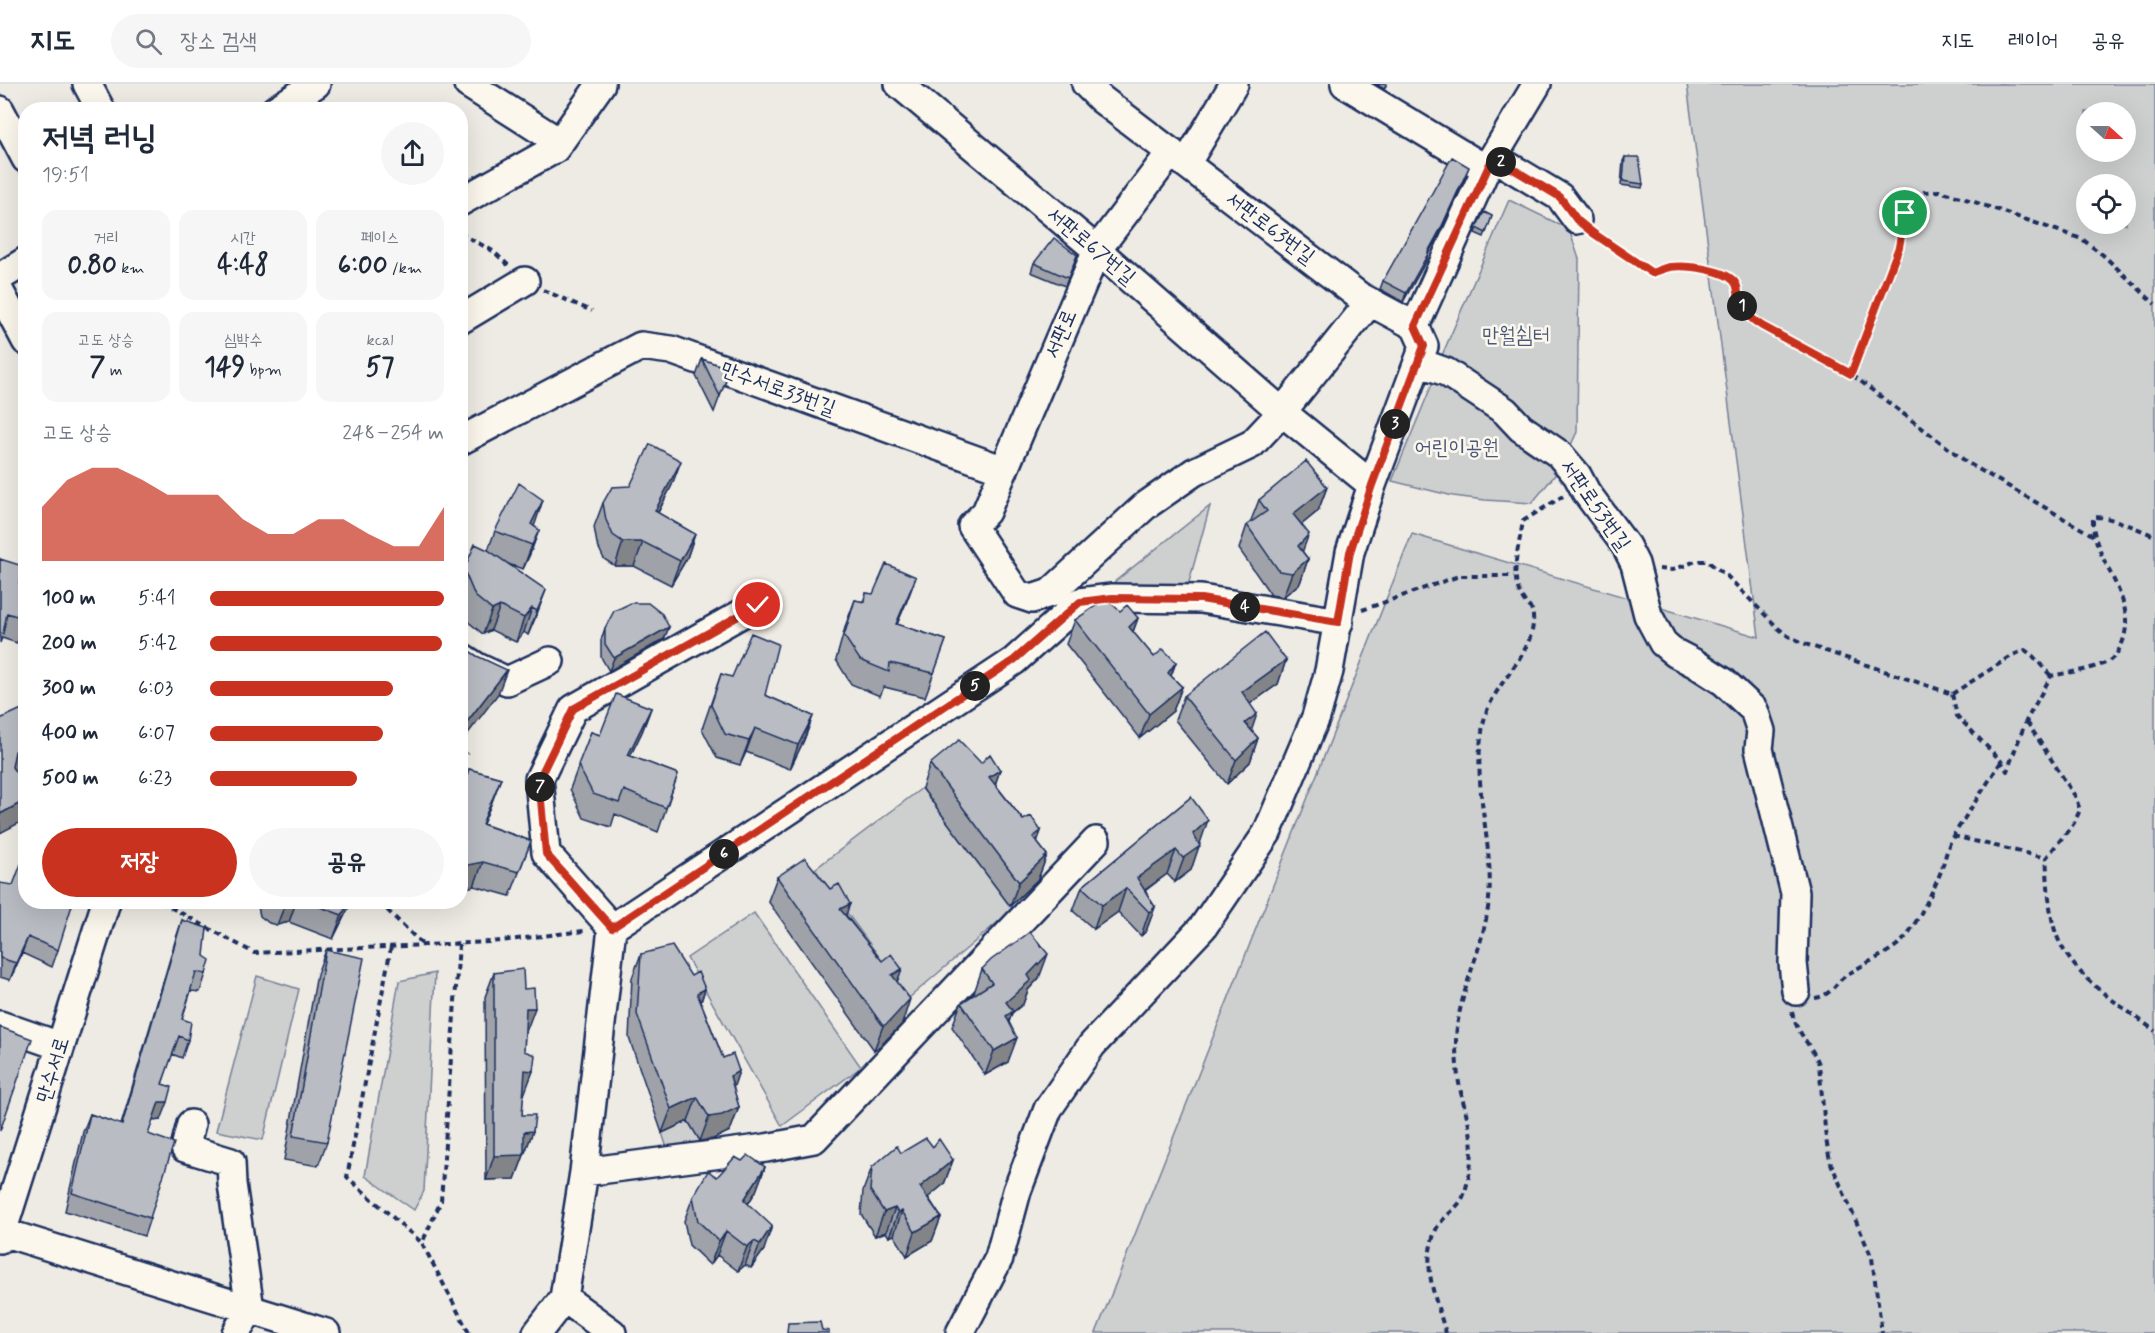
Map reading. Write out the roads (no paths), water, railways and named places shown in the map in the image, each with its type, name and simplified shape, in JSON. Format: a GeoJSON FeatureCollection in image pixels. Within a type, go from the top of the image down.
{"type":"FeatureCollection","features":[{"type":"Feature","properties":{"kind":"street"},"geometry":{"type":"LineString","coordinates":[[88,84],[97,102]]}},
{"type":"Feature","properties":{"kind":"street"},"geometry":{"type":"LineString","coordinates":[[288,102],[316,84]]}},
{"type":"Feature","properties":{"kind":"street"},"geometry":{"type":"LineString","coordinates":[[468,84],[560,142]]}},
{"type":"Feature","properties":{"kind":"street"},"geometry":{"type":"LineString","coordinates":[[468,198],[555,149],[601,84]]}},
{"type":"Feature","properties":{"kind":"street","name":"서판로67번길"},"geometry":{"type":"LineString","coordinates":[[899,84],[1097,250],[1281,412],[1372,485]]}},
{"type":"Feature","properties":{"kind":"street","name":"서판로63번길"},"geometry":{"type":"LineString","coordinates":[[1086,84],[1101,99],[1359,296],[1415,326]]}},
{"type":"Feature","properties":{"kind":"street","name":"서판로"},"geometry":{"type":"LineString","coordinates":[[1234,84],[1178,158],[1097,250],[986,512],[972,526],[1017,594],[1032,599],[1050,593],[1145,506],[1194,472],[1252,444],[1281,412]]}},
{"type":"Feature","properties":{"kind":"street"},"geometry":{"type":"LineString","coordinates":[[1345,84],[1490,163],[1560,197],[1577,220]]}},
{"type":"Feature","properties":{"kind":"street"},"geometry":{"type":"LineString","coordinates":[[960,1333],[999,1258],[1017,1191],[1048,1109],[1092,1045],[1203,927],[1267,833],[1316,717],[1329,671],[1350,552],[1372,485],[1424,346],[1415,326],[1490,163],[1537,84]]}},
{"type":"Feature","properties":{"kind":"street"},"geometry":{"type":"LineString","coordinates":[[0,110],[18,144]]}},
{"type":"Feature","properties":{"kind":"street"},"geometry":{"type":"LineString","coordinates":[[0,277],[18,266]]}},
{"type":"Feature","properties":{"kind":"street"},"geometry":{"type":"LineString","coordinates":[[468,315],[525,281]]}},
{"type":"Feature","properties":{"kind":"street"},"geometry":{"type":"LineString","coordinates":[[0,292],[18,326]]}},
{"type":"Feature","properties":{"kind":"street"},"geometry":{"type":"LineString","coordinates":[[1281,412],[1370,302]]}},
{"type":"Feature","properties":{"kind":"street","name":"만수서로33번길"},"geometry":{"type":"LineString","coordinates":[[468,437],[641,346],[671,350],[1004,470]]}},
{"type":"Feature","properties":{"kind":"street","name":"서판로53번길"},"geometry":{"type":"LineString","coordinates":[[1418,362],[1446,372],[1505,411],[1521,428],[1559,454],[1577,474],[1626,546],[1635,564],[1648,615],[1664,643],[1675,653],[1724,682],[1754,710],[1761,731],[1759,749],[1795,893],[1793,963],[1798,1000]]}},
{"type":"Feature","properties":{"kind":"street"},"geometry":{"type":"LineString","coordinates":[[612,928],[1014,660],[1080,602],[1112,598],[1201,599],[1338,622]]}},
{"type":"Feature","properties":{"kind":"street"},"geometry":{"type":"LineString","coordinates":[[537,1333],[564,1298],[584,1172],[612,928],[546,854],[539,779],[573,709],[758,605]]}},
{"type":"Feature","properties":{"kind":"street"},"geometry":{"type":"LineString","coordinates":[[468,661],[507,681],[550,661]]}},
{"type":"Feature","properties":{"kind":"street"},"geometry":{"type":"LineString","coordinates":[[584,1172],[766,1149],[814,1139],[1096,841]]}},
{"type":"Feature","properties":{"kind":"street","name":"만수서로"},"geometry":{"type":"LineString","coordinates":[[1,1236],[104,909]]}},
{"type":"Feature","properties":{"kind":"street"},"geometry":{"type":"LineString","coordinates":[[0,1025],[60,1046]]}},
{"type":"Feature","properties":{"kind":"street"},"geometry":{"type":"LineString","coordinates":[[191,1124],[185,1148],[231,1162],[232,1184],[250,1309],[236,1333]]}},
{"type":"Feature","properties":{"kind":"street"},"geometry":{"type":"LineString","coordinates":[[1,1236],[326,1333]]}},
{"type":"Feature","properties":{"kind":"street"},"geometry":{"type":"LineString","coordinates":[[564,1298],[612,1333]]}},
{"type":"Feature","properties":{"kind":"park label","name":"만월쉼터"},"geometry":{"type":"Point","coordinates":[1516,336]}},
{"type":"Feature","properties":{"kind":"park label","name":"어린이공원"},"geometry":{"type":"Point","coordinates":[1457,448]}}]}
